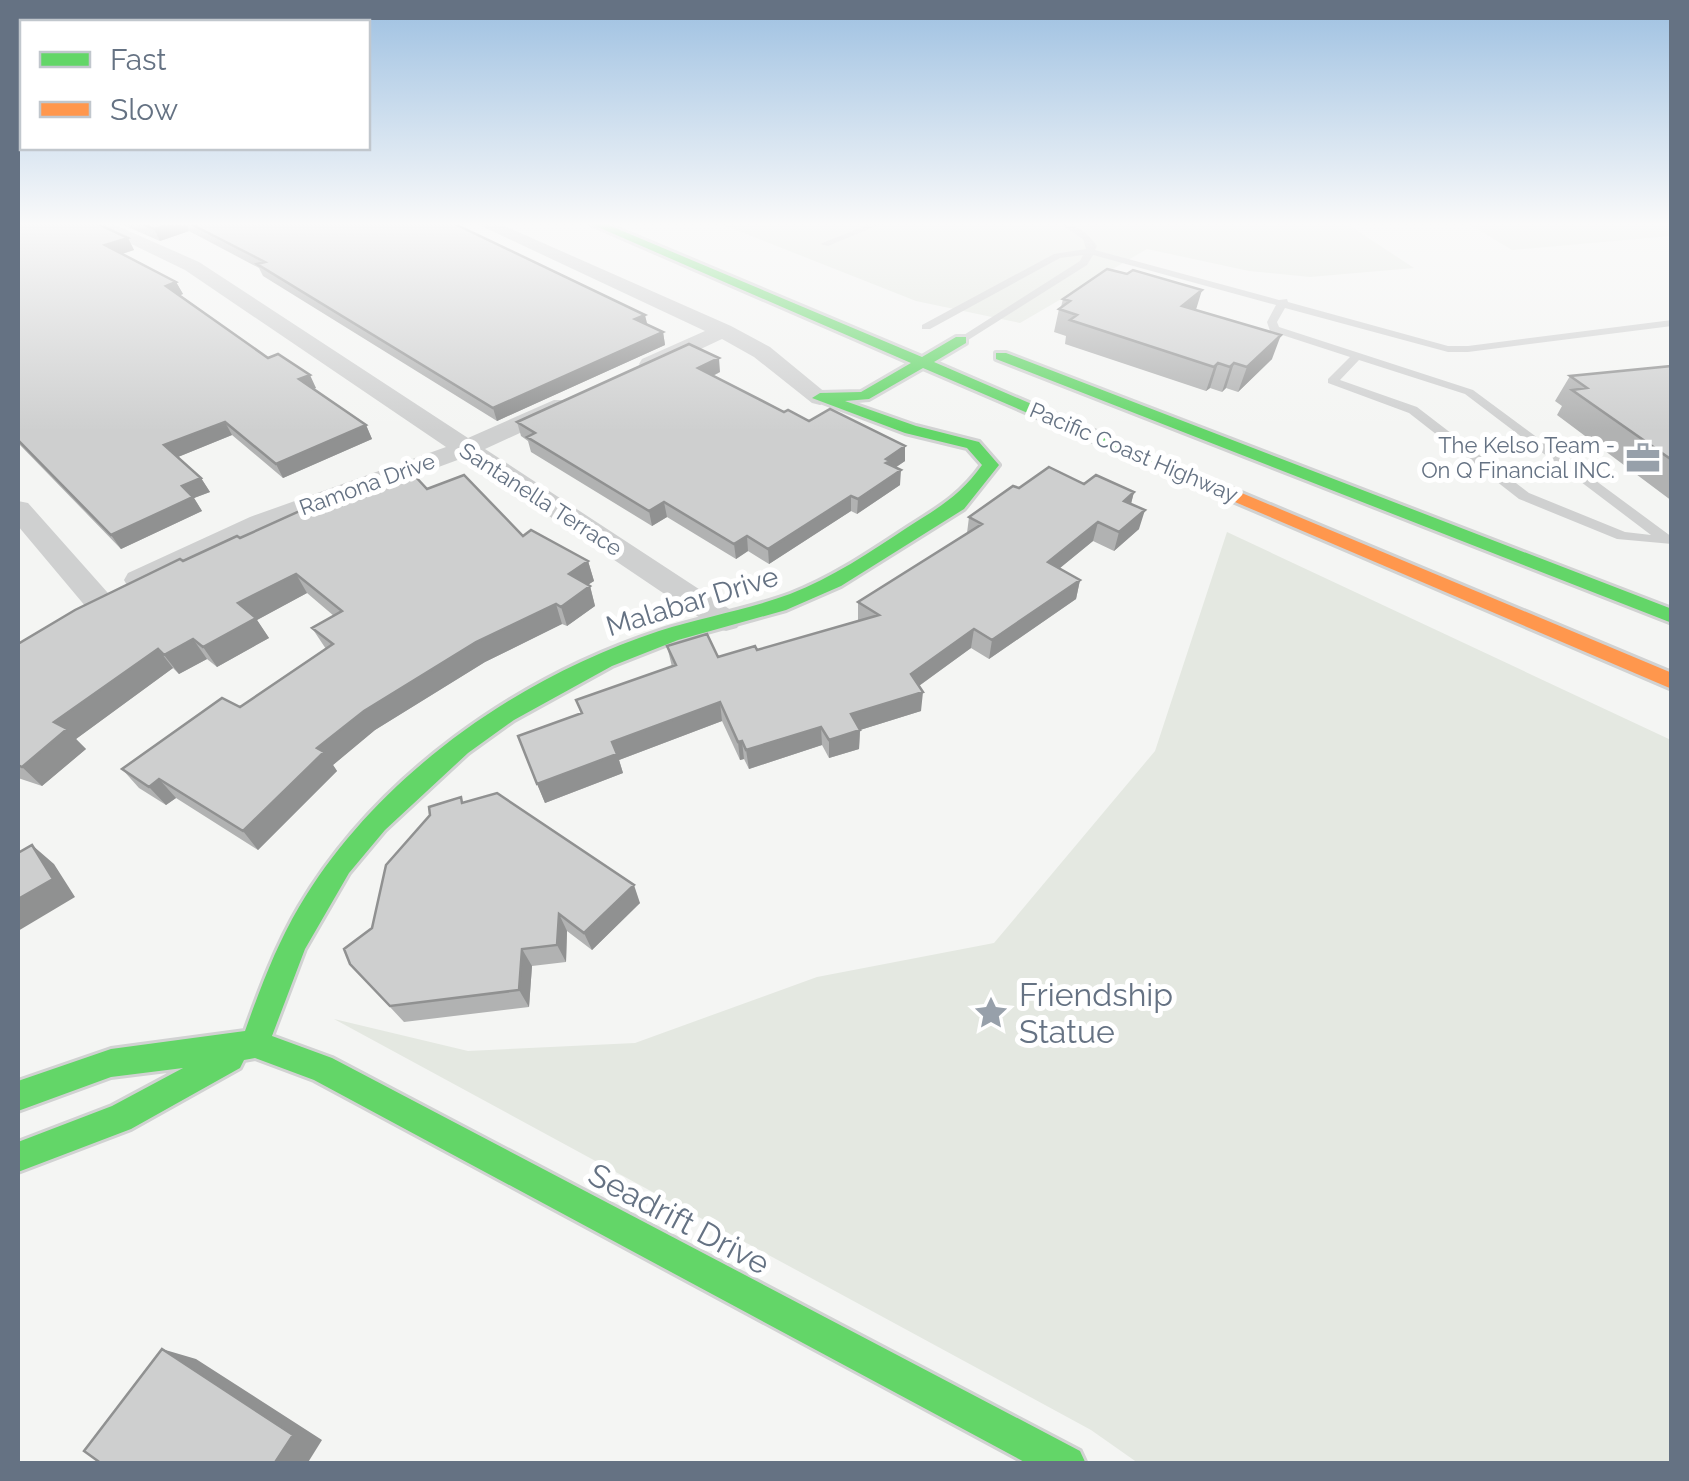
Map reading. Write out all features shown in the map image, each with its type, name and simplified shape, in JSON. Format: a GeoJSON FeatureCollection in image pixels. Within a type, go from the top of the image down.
{"type":"FeatureCollection","features":[{"type":"Feature","properties":{"kind":"main road","name":"Pacific Coast Highway"},"geometry":{"type":"LineString","coordinates":[[757,293],[1672,682]]}},
{"type":"Feature","properties":{"kind":"main road","name":"Pacific Coast Highway"},"geometry":{"type":"LineString","coordinates":[[898,316],[1672,617]]}},
{"type":"Feature","properties":{"kind":"main road"},"geometry":{"type":"LineString","coordinates":[[926,327],[826,382],[820,398],[864,396],[961,340]]}},
{"type":"Feature","properties":{"kind":"main road","name":"Malabar Drive"},"geometry":{"type":"LineString","coordinates":[[255,1044],[267,995],[286,954],[365,838],[409,790],[464,744],[557,684],[658,639],[800,599],[839,580],[967,498],[991,465],[972,445],[911,430],[820,398]]}},
{"type":"Feature","properties":{"kind":"main road"},"geometry":{"type":"LineString","coordinates":[[18,1096],[111,1062],[255,1044]]}},
{"type":"Feature","properties":{"kind":"main road"},"geometry":{"type":"LineString","coordinates":[[18,1157],[120,1118],[255,1044]]}},
{"type":"Feature","properties":{"kind":"main road","name":"Seadrift Drive"},"geometry":{"type":"LineString","coordinates":[[255,1044],[322,1068],[1067,1464]]}},
{"type":"Feature","properties":{"kind":"street","name":"Santanella Terrace"},"geometry":{"type":"LineString","coordinates":[[232,293],[726,621]]}},
{"type":"Feature","properties":{"kind":"street"},"geometry":{"type":"LineString","coordinates":[[640,293],[762,352],[820,398]]}},
{"type":"Feature","properties":{"kind":"street"},"geometry":{"type":"LineString","coordinates":[[620,378],[724,331]]}},
{"type":"Feature","properties":{"kind":"street","name":"Ramona Drive"},"geometry":{"type":"LineString","coordinates":[[18,509],[89,605],[260,524],[464,449],[585,394]]}},
{"type":"Feature","properties":{"kind":"lane"},"geometry":{"type":"LineString","coordinates":[[926,327],[989,293]]}},
{"type":"Feature","properties":{"kind":"lane"},"geometry":{"type":"LineString","coordinates":[[961,340],[1036,293]]}},
{"type":"Feature","properties":{"kind":"lane"},"geometry":{"type":"LineString","coordinates":[[1253,293],[1448,348],[1468,350],[1672,322]]}},
{"type":"Feature","properties":{"kind":"lane"},"geometry":{"type":"LineString","coordinates":[[1283,301],[1272,322],[1274,329],[1469,392],[1670,541]]}},
{"type":"Feature","properties":{"kind":"lane"},"geometry":{"type":"LineString","coordinates":[[1357,356],[1332,381],[1413,410],[1524,496],[1622,536],[1670,541]]}},
{"type":"Feature","properties":{"kind":"shaded area"},"geometry":{"type":"Polygon","coordinates":[[[896,293],[1071,293],[1020,323],[896,293]]]}},
{"type":"Feature","properties":{"kind":"shaded area"},"geometry":{"type":"Polygon","coordinates":[[[1227,532],[1671,740],[1671,1463],[1138,1463],[1091,1430],[334,1019],[468,1051],[635,1043],[817,977],[994,943],[1155,751],[1227,532]]]}},
{"type":"Feature","properties":{"kind":"building"},"geometry":{"type":"Polygon","coordinates":[[[18,293],[176,293],[268,358],[278,354],[310,375],[299,379],[366,425],[276,464],[225,422],[164,445],[201,478],[182,486],[193,497],[111,535],[18,440],[18,293]]]}},
{"type":"Feature","properties":{"kind":"building"},"geometry":{"type":"Polygon","coordinates":[[[305,293],[599,293],[645,315],[635,319],[663,332],[493,408],[305,293]]]}},
{"type":"Feature","properties":{"kind":"building"},"geometry":{"type":"Polygon","coordinates":[[[1072,293],[1198,293],[1182,306],[1281,335],[1247,367],[1218,363],[1214,367],[1070,320],[1077,315],[1059,309],[1070,301],[1063,299],[1072,293]]]}},
{"type":"Feature","properties":{"kind":"building"},"geometry":{"type":"Polygon","coordinates":[[[689,344],[719,358],[698,368],[784,412],[788,410],[809,421],[830,409],[905,446],[886,459],[890,461],[886,463],[901,470],[858,499],[851,496],[768,549],[747,536],[734,544],[664,502],[649,511],[527,437],[535,433],[517,422],[689,344]]]}},
{"type":"Feature","properties":{"kind":"building"},"geometry":{"type":"Polygon","coordinates":[[[1672,366],[1672,460],[1572,390],[1587,388],[1570,376],[1672,366]]]}},
{"type":"Feature","properties":{"kind":"building"},"geometry":{"type":"Polygon","coordinates":[[[1049,467],[1084,484],[1096,475],[1134,492],[1124,501],[1145,510],[1119,532],[1098,522],[1048,562],[1080,580],[992,640],[974,629],[911,674],[923,692],[851,714],[860,730],[829,740],[821,727],[746,750],[742,741],[738,742],[720,702],[612,742],[617,754],[537,784],[518,736],[582,713],[576,700],[676,665],[667,646],[707,634],[718,657],[755,646],[757,650],[879,615],[858,602],[982,524],[969,517],[1049,467]]]}},
{"type":"Feature","properties":{"kind":"building"},"geometry":{"type":"Polygon","coordinates":[[[414,475],[427,489],[464,475],[523,536],[531,530],[588,561],[569,574],[590,586],[561,607],[556,604],[476,642],[364,711],[317,748],[324,752],[243,831],[159,779],[149,787],[122,769],[222,698],[240,707],[333,644],[312,628],[342,611],[296,574],[238,603],[256,618],[203,647],[193,639],[164,655],[158,649],[54,722],[67,729],[22,767],[18,765],[18,644],[75,610],[180,559],[371,483],[376,489],[414,475]]]}},
{"type":"Feature","properties":{"kind":"building"},"geometry":{"type":"Polygon","coordinates":[[[497,793],[634,885],[584,933],[559,914],[557,945],[522,949],[519,990],[390,1006],[350,964],[344,949],[372,928],[386,865],[430,815],[429,807],[461,797],[462,803],[497,793]]]}},
{"type":"Feature","properties":{"kind":"building"},"geometry":{"type":"Polygon","coordinates":[[[32,845],[53,879],[18,899],[18,853],[32,845]]]}},
{"type":"Feature","properties":{"kind":"building"},"geometry":{"type":"Polygon","coordinates":[[[162,1349],[293,1435],[274,1464],[102,1464],[84,1451],[162,1349]]]}},
{"type":"Feature","properties":{"kind":"traffic: fast"},"geometry":{"type":"LineString","coordinates":[[759,293],[1213,486]]}},
{"type":"Feature","properties":{"kind":"traffic: fast"},"geometry":{"type":"LineString","coordinates":[[820,398],[864,396],[961,340]]}},
{"type":"Feature","properties":{"kind":"traffic: fast"},"geometry":{"type":"LineString","coordinates":[[1001,356],[1672,617]]}},
{"type":"Feature","properties":{"kind":"traffic: fast"},"geometry":{"type":"LineString","coordinates":[[255,1044],[293,944],[341,866],[376,823],[460,747],[506,715],[604,661],[670,635],[779,605],[834,582],[958,505],[991,465],[973,445],[911,430],[820,398]]}},
{"type":"Feature","properties":{"kind":"traffic: fast"},"geometry":{"type":"LineString","coordinates":[[18,1096],[111,1063],[255,1044],[322,1068],[1067,1464]]}},
{"type":"Feature","properties":{"kind":"traffic: fast"},"geometry":{"type":"LineString","coordinates":[[18,1157],[120,1118],[230,1058]]}},
{"type":"Feature","properties":{"kind":"traffic: slow"},"geometry":{"type":"LineString","coordinates":[[1213,486],[1672,682]]}},
{"type":"Feature","properties":{"kind":"place","name":"The Kelso Team - On Q Financial INC."},"geometry":{"type":"Point","coordinates":[1643,458]}},
{"type":"Feature","properties":{"kind":"place","name":"Friendship Statue"},"geometry":{"type":"Point","coordinates":[991,1013]}}]}
